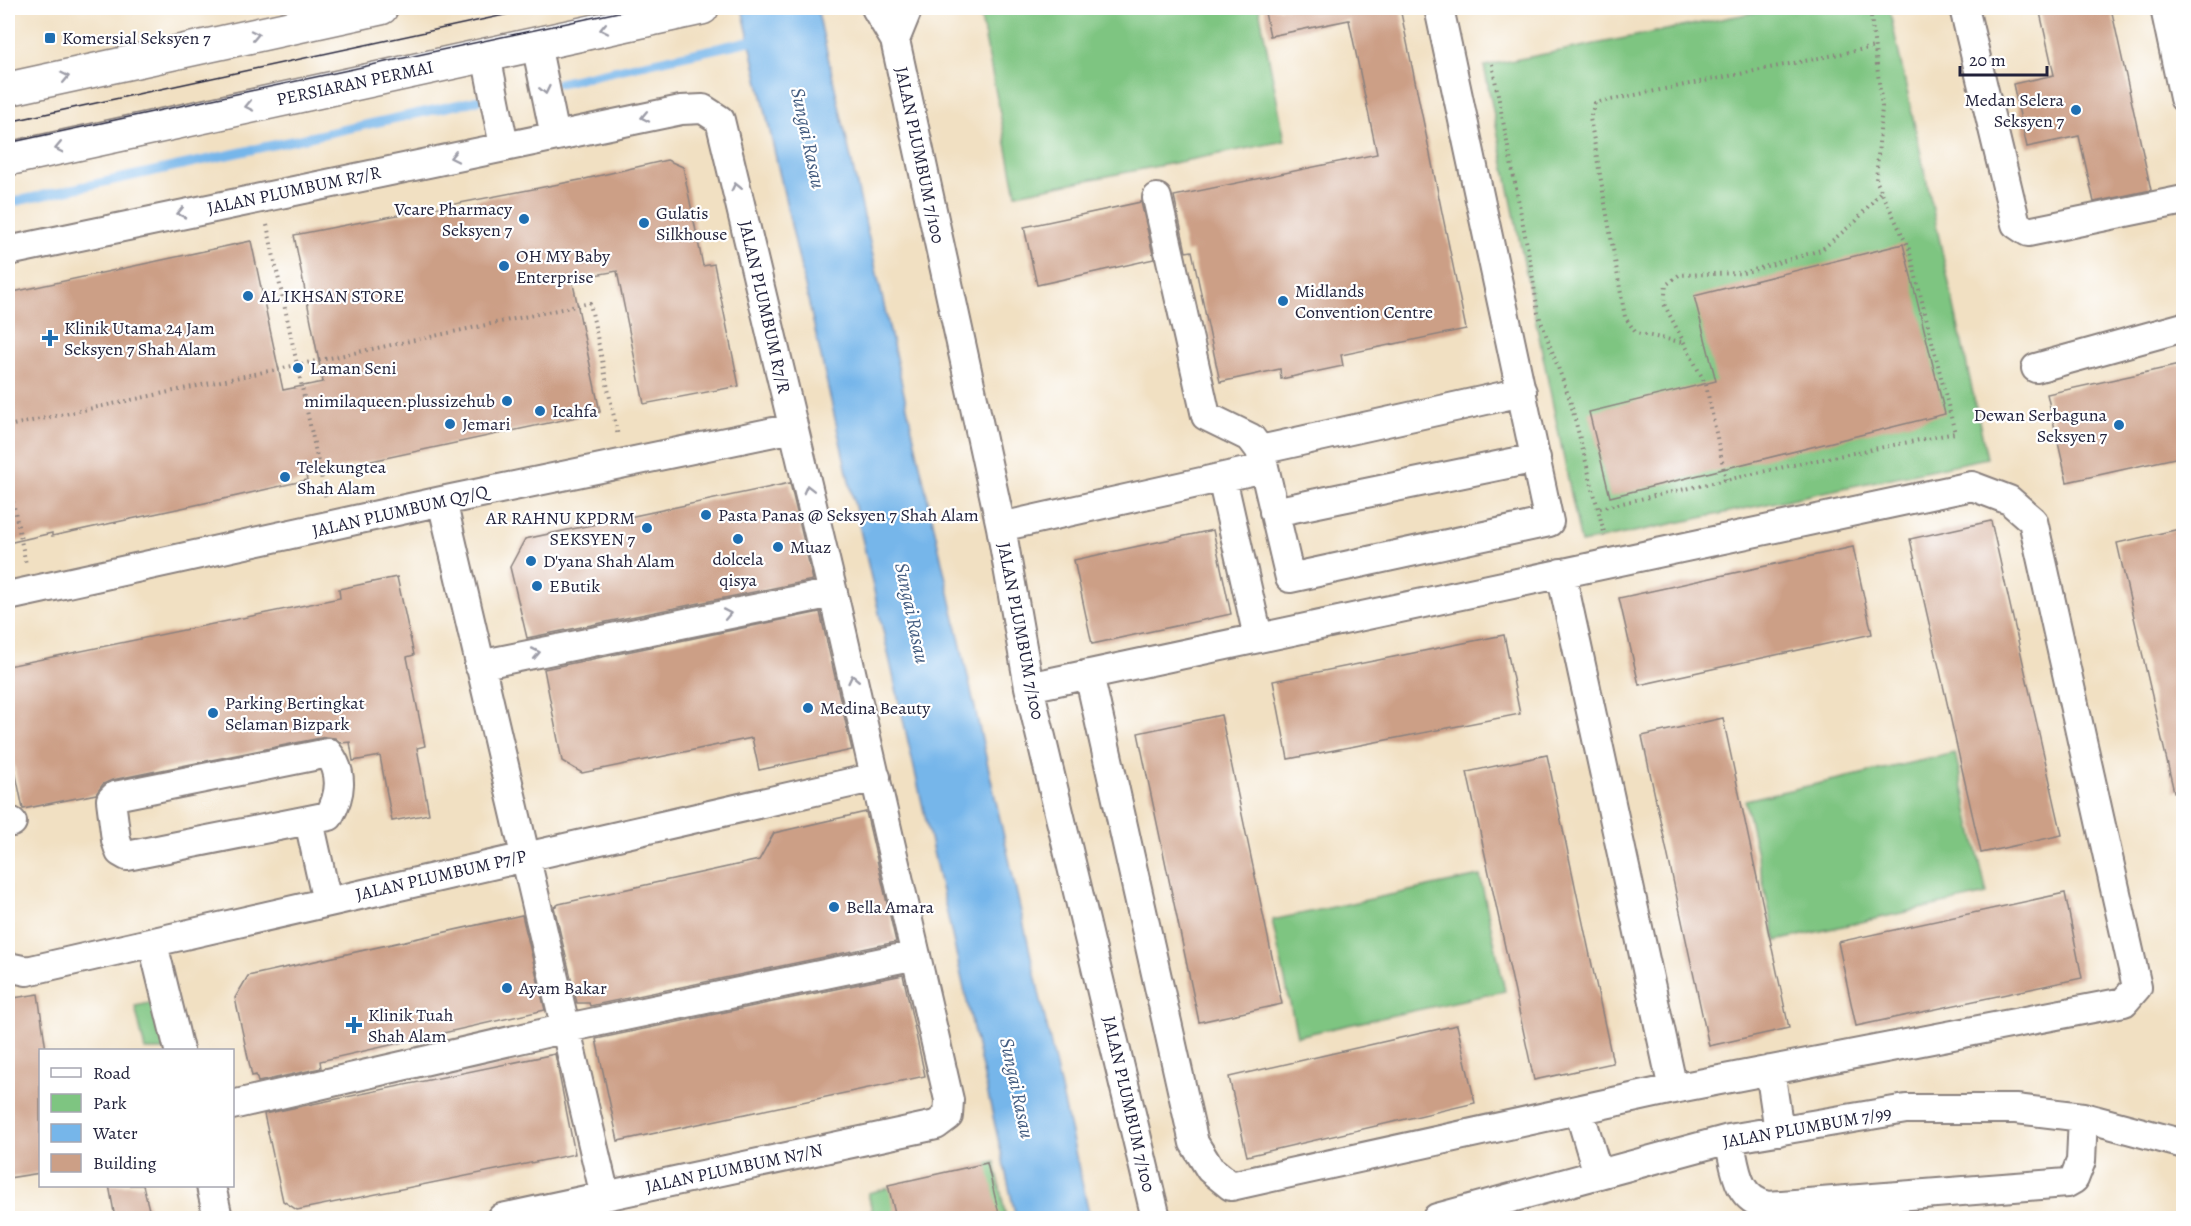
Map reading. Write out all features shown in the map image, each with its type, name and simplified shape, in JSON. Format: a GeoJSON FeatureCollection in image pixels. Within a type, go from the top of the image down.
{"type":"FeatureCollection","features":[{"type":"Feature","properties":{"kind":"main road"},"geometry":{"type":"LineString","coordinates":[[8,89],[381,8]]}},
{"type":"Feature","properties":{"kind":"main road","name":"PERSIARAN PERMAI"},"geometry":{"type":"LineString","coordinates":[[8,159],[702,8]]}},
{"type":"Feature","properties":{"kind":"street","name":"JALAN PLUMBUM 7/100"},"geometry":{"type":"LineString","coordinates":[[876,8],[895,40],[1001,527],[1029,687],[1156,1218]]}},
{"type":"Feature","properties":{"kind":"street"},"geometry":{"type":"LineString","coordinates":[[895,40],[908,8]]}},
{"type":"Feature","properties":{"kind":"street"},"geometry":{"type":"LineString","coordinates":[[1157,198],[1206,416],[1251,438],[1262,459],[1290,578],[1549,522],[1439,8]]}},
{"type":"Feature","properties":{"kind":"street"},"geometry":{"type":"LineString","coordinates":[[1964,8],[2016,224],[2022,230],[2028,232],[2184,200]]}},
{"type":"Feature","properties":{"kind":"street"},"geometry":{"type":"LineString","coordinates":[[2164,8],[2184,98]]}},
{"type":"Feature","properties":{"kind":"street"},"geometry":{"type":"LineString","coordinates":[[536,44],[555,136]]}},
{"type":"Feature","properties":{"kind":"street"},"geometry":{"type":"LineString","coordinates":[[486,55],[504,146]]}},
{"type":"Feature","properties":{"kind":"street","name":"JALAN PLUMBUM R7/R"},"geometry":{"type":"LineString","coordinates":[[8,251],[261,196],[681,110],[703,109],[720,120],[876,777],[949,1100]]}},
{"type":"Feature","properties":{"kind":"street"},"geometry":{"type":"LineString","coordinates":[[2036,368],[2184,327]]}},
{"type":"Feature","properties":{"kind":"street"},"geometry":{"type":"LineString","coordinates":[[1001,527],[1222,478],[1262,459],[1522,393]]}},
{"type":"Feature","properties":{"kind":"street","name":"JALAN PLUMBUM Q7/Q"},"geometry":{"type":"LineString","coordinates":[[20,593],[442,501],[794,428]]}},
{"type":"Feature","properties":{"kind":"street"},"geometry":{"type":"LineString","coordinates":[[1274,512],[1536,458]]}},
{"type":"Feature","properties":{"kind":"street"},"geometry":{"type":"LineString","coordinates":[[1222,478],[1258,637]]}},
{"type":"Feature","properties":{"kind":"street"},"geometry":{"type":"LineString","coordinates":[[1029,687],[1258,637],[1972,486],[2009,500],[2033,521],[2137,987],[2124,1002],[1673,1089],[1231,1186],[1210,1169],[1194,1143],[1089,674]]}},
{"type":"Feature","properties":{"kind":"street"},"geometry":{"type":"LineString","coordinates":[[442,501],[605,1196]]}},
{"type":"Feature","properties":{"kind":"street"},"geometry":{"type":"LineString","coordinates":[[1561,573],[1673,1089]]}},
{"type":"Feature","properties":{"kind":"street"},"geometry":{"type":"LineString","coordinates":[[479,665],[833,593]]}},
{"type":"Feature","properties":{"kind":"street"},"geometry":{"type":"LineString","coordinates":[[328,753],[335,761],[341,786],[336,804],[328,816],[309,821],[127,856],[120,852],[116,840],[111,800],[115,796],[328,753]]}},
{"type":"Feature","properties":{"kind":"street","name":"JALAN PLUMBUM P7/P"},"geometry":{"type":"LineString","coordinates":[[8,967],[27,971],[153,944],[524,855],[876,777]]}},
{"type":"Feature","properties":{"kind":"street"},"geometry":{"type":"LineString","coordinates":[[309,821],[327,902]]}},
{"type":"Feature","properties":{"kind":"street"},"geometry":{"type":"LineString","coordinates":[[153,944],[179,1049]]}},
{"type":"Feature","properties":{"kind":"street"},"geometry":{"type":"LineString","coordinates":[[234,1105],[567,1028],[916,955]]}},
{"type":"Feature","properties":{"kind":"street"},"geometry":{"type":"LineString","coordinates":[[1770,1070],[1779,1131]]}},
{"type":"Feature","properties":{"kind":"street","name":"JALAN PLUMBUM N7/N"},"geometry":{"type":"LineString","coordinates":[[502,1218],[575,1211],[605,1196],[936,1125],[948,1116],[949,1100]]}},
{"type":"Feature","properties":{"kind":"street","name":"JALAN PLUMBUM 7/99"},"geometry":{"type":"LineString","coordinates":[[1437,1218],[1729,1139],[1906,1109],[2016,1109],[2083,1117],[2184,1144]]}},
{"type":"Feature","properties":{"kind":"street"},"geometry":{"type":"LineString","coordinates":[[1579,1110],[1598,1174]]}},
{"type":"Feature","properties":{"kind":"street"},"geometry":{"type":"LineString","coordinates":[[1729,1139],[1742,1189],[1755,1203],[1768,1206],[2067,1183],[2074,1179],[2081,1161],[2083,1117]]}},
{"type":"Feature","properties":{"kind":"street"},"geometry":{"type":"LineString","coordinates":[[211,1187],[218,1218]]}},
{"type":"Feature","properties":{"kind":"path"},"geometry":{"type":"LineString","coordinates":[[1600,508],[1802,463],[1955,433],[1909,249],[1876,180],[1882,107],[1870,8]]}},
{"type":"Feature","properties":{"kind":"path"},"geometry":{"type":"LineString","coordinates":[[1682,342],[1636,333],[1625,317],[1590,118],[1595,103],[1874,46]]}},
{"type":"Feature","properties":{"kind":"path"},"geometry":{"type":"LineString","coordinates":[[1492,64],[1532,266],[1538,313],[1570,400],[1600,508],[1610,563]]}},
{"type":"Feature","properties":{"kind":"path"},"geometry":{"type":"LineString","coordinates":[[1726,480],[1706,385],[1664,304],[1666,285],[1679,275],[1743,273],[1821,250],[1856,221],[1882,190]]}},
{"type":"Feature","properties":{"kind":"path"},"geometry":{"type":"LineString","coordinates":[[261,196],[331,526]]}},
{"type":"Feature","properties":{"kind":"path"},"geometry":{"type":"LineString","coordinates":[[8,426],[590,303],[624,463]]}},
{"type":"Feature","properties":{"kind":"path"},"geometry":{"type":"LineString","coordinates":[[8,478],[20,593]]}},
{"type":"Feature","properties":{"kind":"green space"},"geometry":{"type":"Polygon","coordinates":[[[979,8],[1259,8],[1285,141],[1016,194],[979,8]]]}},
{"type":"Feature","properties":{"kind":"green space"},"geometry":{"type":"Polygon","coordinates":[[[1777,8],[1889,8],[1987,458],[1581,543],[1484,66],[1777,8]]]}},
{"type":"Feature","properties":{"kind":"green space"},"geometry":{"type":"Polygon","coordinates":[[[1955,753],[1987,894],[1776,941],[1745,800],[1955,753]]]}},
{"type":"Feature","properties":{"kind":"green space"},"geometry":{"type":"Polygon","coordinates":[[[1480,876],[1505,991],[1297,1036],[1272,920],[1480,876]]]}},
{"type":"Feature","properties":{"kind":"green space"},"geometry":{"type":"Polygon","coordinates":[[[155,1002],[166,1049],[145,1049],[135,1006],[155,1002]]]}},
{"type":"Feature","properties":{"kind":"green space"},"geometry":{"type":"Polygon","coordinates":[[[995,1162],[1006,1218],[836,1218],[872,1211],[868,1193],[995,1162]]]}},
{"type":"Feature","properties":{"kind":"water","name":"Sungai Rasau"},"geometry":{"type":"Polygon","coordinates":[[[742,8],[817,8],[1090,1218],[1016,1218],[742,8]]]}},
{"type":"Feature","properties":{"kind":"building"},"geometry":{"type":"Polygon","coordinates":[[[1264,8],[1400,8],[1466,329],[1341,355],[1343,366],[1281,379],[1280,369],[1220,382],[1192,251],[1186,252],[1174,196],[1377,154],[1349,20],[1270,36],[1264,8]]]}},
{"type":"Feature","properties":{"kind":"building","name":"Medan Selera Seksyen 7"},"geometry":{"type":"Polygon","coordinates":[[[2039,8],[2111,8],[2151,190],[2094,202],[2079,136],[2027,147],[2013,84],[2054,75],[2039,8]]]}},
{"type":"Feature","properties":{"kind":"building"},"geometry":{"type":"Polygon","coordinates":[[[667,160],[683,167],[703,266],[714,264],[739,386],[644,404],[617,271],[572,279],[600,412],[306,475],[307,480],[237,496],[52,536],[52,533],[8,543],[8,293],[251,241],[283,390],[323,382],[294,235],[585,179],[667,160]]]}},
{"type":"Feature","properties":{"kind":"building"},"geometry":{"type":"Polygon","coordinates":[[[1141,202],[1154,259],[1037,285],[1024,227],[1141,202]]]}},
{"type":"Feature","properties":{"kind":"building"},"geometry":{"type":"Polygon","coordinates":[[[1903,244],[1945,414],[1610,497],[1589,412],[1716,381],[1694,296],[1903,244]]]}},
{"type":"Feature","properties":{"kind":"building","name":"Dewan Serbaguna Seksyen 7"},"geometry":{"type":"Polygon","coordinates":[[[2184,364],[2184,456],[2067,482],[2047,394],[2184,364]]]}},
{"type":"Feature","properties":{"kind":"building"},"geometry":{"type":"Polygon","coordinates":[[[790,483],[813,580],[527,638],[510,567],[525,539],[790,483]]]}},
{"type":"Feature","properties":{"kind":"building"},"geometry":{"type":"Polygon","coordinates":[[[1991,521],[2062,835],[1981,853],[1910,539],[1991,521]]]}},
{"type":"Feature","properties":{"kind":"building"},"geometry":{"type":"Polygon","coordinates":[[[2184,528],[2184,791],[2174,792],[2117,543],[2184,528]]]}},
{"type":"Feature","properties":{"kind":"building"},"geometry":{"type":"Polygon","coordinates":[[[1213,530],[1231,614],[1092,644],[1074,560],[1213,530]]]}},
{"type":"Feature","properties":{"kind":"building"},"geometry":{"type":"Polygon","coordinates":[[[1853,547],[1872,634],[1639,685],[1619,598],[1853,547]]]}},
{"type":"Feature","properties":{"kind":"building","name":"Parking Bertingkat Selaman Bizpark"},"geometry":{"type":"Polygon","coordinates":[[[397,577],[414,655],[407,657],[425,746],[417,748],[429,814],[392,821],[380,756],[353,761],[350,742],[341,743],[335,738],[325,737],[112,780],[103,784],[96,794],[23,809],[8,736],[8,666],[340,598],[339,589],[397,577]]]}},
{"type":"Feature","properties":{"kind":"building"},"geometry":{"type":"Polygon","coordinates":[[[820,612],[852,750],[759,770],[752,738],[582,773],[562,761],[544,669],[820,612]]]}},
{"type":"Feature","properties":{"kind":"building"},"geometry":{"type":"Polygon","coordinates":[[[1504,635],[1520,714],[1288,759],[1273,681],[1504,635]]]}},
{"type":"Feature","properties":{"kind":"building"},"geometry":{"type":"Polygon","coordinates":[[[1221,715],[1282,1004],[1199,1022],[1138,733],[1221,715]]]}},
{"type":"Feature","properties":{"kind":"building"},"geometry":{"type":"Polygon","coordinates":[[[1723,718],[1789,1028],[1709,1046],[1642,736],[1723,718]]]}},
{"type":"Feature","properties":{"kind":"building"},"geometry":{"type":"Polygon","coordinates":[[[1547,755],[1613,1063],[1534,1080],[1467,772],[1547,755]]]}},
{"type":"Feature","properties":{"kind":"building"},"geometry":{"type":"Polygon","coordinates":[[[866,812],[896,942],[590,1006],[589,1003],[577,1003],[554,907],[559,904],[759,860],[774,833],[866,812]]]}},
{"type":"Feature","properties":{"kind":"building"},"geometry":{"type":"Polygon","coordinates":[[[2065,893],[2082,978],[1856,1026],[1838,942],[2065,893]]]}},
{"type":"Feature","properties":{"kind":"building"},"geometry":{"type":"Polygon","coordinates":[[[522,915],[545,1010],[320,1061],[321,1068],[258,1082],[256,1075],[252,1076],[235,998],[248,976],[522,915]]]}},
{"type":"Feature","properties":{"kind":"building"},"geometry":{"type":"Polygon","coordinates":[[[903,975],[925,1076],[618,1141],[596,1039],[903,975]]]}},
{"type":"Feature","properties":{"kind":"building"},"geometry":{"type":"Polygon","coordinates":[[[38,994],[46,1049],[39,1049],[39,1173],[8,1178],[8,999],[38,994]]]}},
{"type":"Feature","properties":{"kind":"building"},"geometry":{"type":"Polygon","coordinates":[[[1457,1025],[1475,1103],[1247,1156],[1229,1077],[1457,1025]]]}},
{"type":"Feature","properties":{"kind":"building"},"geometry":{"type":"Polygon","coordinates":[[[555,1054],[575,1154],[297,1210],[283,1201],[264,1114],[555,1054]]]}},
{"type":"Feature","properties":{"kind":"building"},"geometry":{"type":"Polygon","coordinates":[[[987,1163],[1000,1218],[896,1218],[888,1185],[987,1163]]]}},
{"type":"Feature","properties":{"kind":"building"},"geometry":{"type":"Polygon","coordinates":[[[109,1187],[143,1187],[151,1218],[115,1218],[109,1187]]]}},
{"type":"Feature","properties":{"kind":"waterway"},"geometry":{"type":"LineString","coordinates":[[559,83],[759,39]]}},
{"type":"Feature","properties":{"kind":"waterway"},"geometry":{"type":"LineString","coordinates":[[8,203],[479,100]]}},
{"type":"Feature","properties":{"kind":"tram line"},"geometry":{"type":"LineString","coordinates":[[8,122],[537,8]]}},
{"type":"Feature","properties":{"kind":"tram line"},"geometry":{"type":"LineString","coordinates":[[8,143],[637,8]]}},
{"type":"Feature","properties":{"kind":"place","name":"Komersial Seksyen 7"},"geometry":{"type":"Point","coordinates":[50,38]}},
{"type":"Feature","properties":{"kind":"place","name":"Medan Selera Seksyen 7"},"geometry":{"type":"Point","coordinates":[2076,110]}},
{"type":"Feature","properties":{"kind":"place","name":"Vcare Pharmacy Seksyen 7"},"geometry":{"type":"Point","coordinates":[524,219]}},
{"type":"Feature","properties":{"kind":"place","name":"Gulatis Silkhouse"},"geometry":{"type":"Point","coordinates":[644,223]}},
{"type":"Feature","properties":{"kind":"place","name":"OH MY Baby Enterprise"},"geometry":{"type":"Point","coordinates":[504,266]}},
{"type":"Feature","properties":{"kind":"place","name":"AL IKHSAN STORE"},"geometry":{"type":"Point","coordinates":[248,296]}},
{"type":"Feature","properties":{"kind":"place","name":"Midlands Convention Centre"},"geometry":{"type":"Point","coordinates":[1283,301]}},
{"type":"Feature","properties":{"kind":"place","name":"Klinik Utama 24 Jam Seksyen 7 Shah Alam"},"geometry":{"type":"Point","coordinates":[50,338]}},
{"type":"Feature","properties":{"kind":"place","name":"Laman Seni"},"geometry":{"type":"Point","coordinates":[298,368]}},
{"type":"Feature","properties":{"kind":"place","name":"mimilaqueen.plussizehub"},"geometry":{"type":"Point","coordinates":[507,401]}},
{"type":"Feature","properties":{"kind":"place","name":"Icahfa"},"geometry":{"type":"Point","coordinates":[540,411]}},
{"type":"Feature","properties":{"kind":"place","name":"Jemari"},"geometry":{"type":"Point","coordinates":[450,424]}},
{"type":"Feature","properties":{"kind":"place","name":"Dewan Serbaguna Seksyen 7"},"geometry":{"type":"Point","coordinates":[2119,425]}},
{"type":"Feature","properties":{"kind":"place","name":"Telekungtea Shah Alam"},"geometry":{"type":"Point","coordinates":[285,477]}},
{"type":"Feature","properties":{"kind":"place","name":"Pasta Panas @ Seksyen 7 Shah Alam"},"geometry":{"type":"Point","coordinates":[706,515]}},
{"type":"Feature","properties":{"kind":"place","name":"AR RAHNU KPDRM SEKSYEN 7"},"geometry":{"type":"Point","coordinates":[647,528]}},
{"type":"Feature","properties":{"kind":"place","name":"dolcela qisya"},"geometry":{"type":"Point","coordinates":[738,539]}},
{"type":"Feature","properties":{"kind":"place","name":"Muaz"},"geometry":{"type":"Point","coordinates":[778,547]}},
{"type":"Feature","properties":{"kind":"place","name":"D'yana Shah Alam"},"geometry":{"type":"Point","coordinates":[531,561]}},
{"type":"Feature","properties":{"kind":"place","name":"EButik"},"geometry":{"type":"Point","coordinates":[537,586]}},
{"type":"Feature","properties":{"kind":"place","name":"Medina Beauty"},"geometry":{"type":"Point","coordinates":[808,708]}},
{"type":"Feature","properties":{"kind":"place","name":"Parking Bertingkat Selaman Bizpark"},"geometry":{"type":"Point","coordinates":[213,713]}},
{"type":"Feature","properties":{"kind":"place","name":"Bella Amara"},"geometry":{"type":"Point","coordinates":[834,907]}},
{"type":"Feature","properties":{"kind":"place","name":"Ayam Bakar"},"geometry":{"type":"Point","coordinates":[507,988]}},
{"type":"Feature","properties":{"kind":"place","name":"Klinik Tuah Shah Alam"},"geometry":{"type":"Point","coordinates":[354,1025]}}]}
